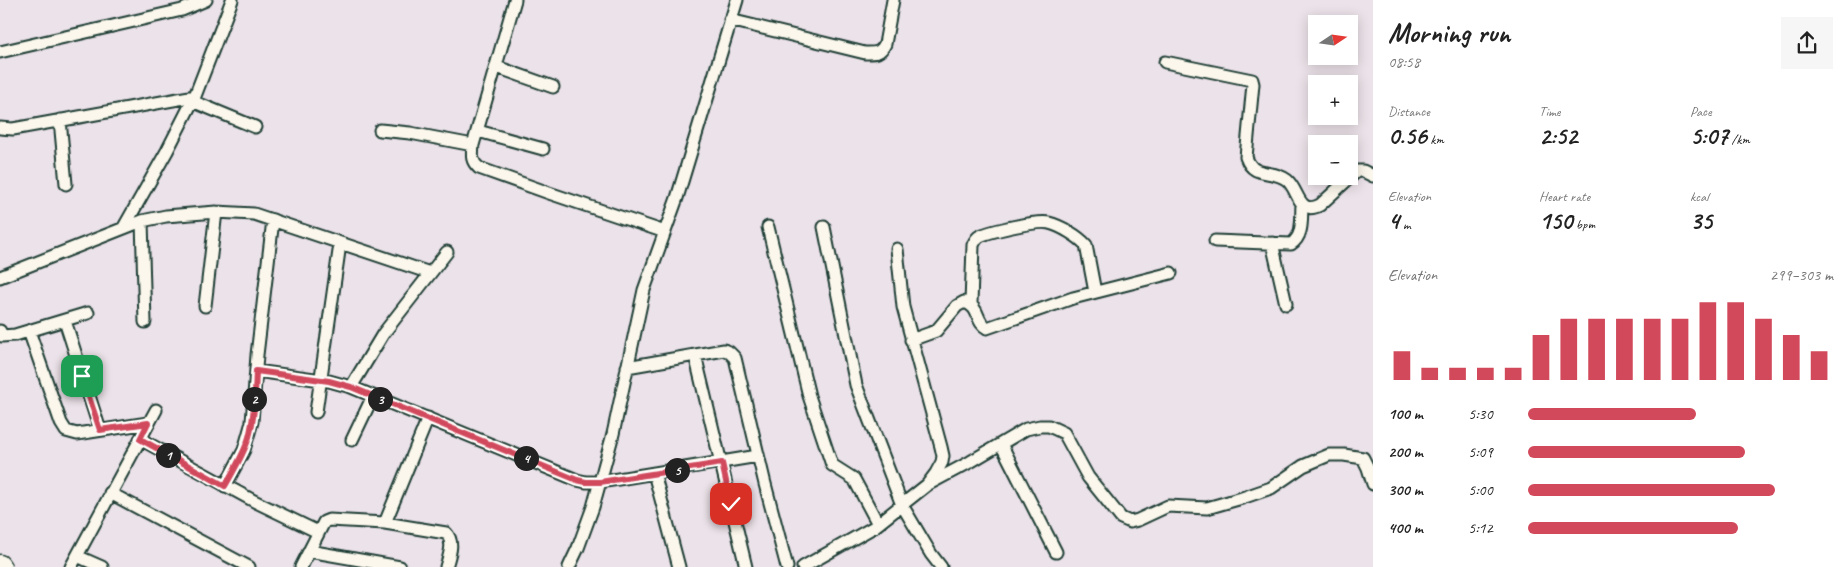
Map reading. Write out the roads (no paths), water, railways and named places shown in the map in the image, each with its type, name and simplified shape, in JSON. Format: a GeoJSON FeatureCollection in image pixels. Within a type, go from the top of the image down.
{"type":"FeatureCollection","features":[{"type":"Feature","properties":{"kind":"street"},"geometry":{"type":"LineString","coordinates":[[0,52],[182,10],[206,0]]}},
{"type":"Feature","properties":{"kind":"street"},"geometry":{"type":"LineString","coordinates":[[124,227],[194,99],[232,0]]}},
{"type":"Feature","properties":{"kind":"street"},"geometry":{"type":"LineString","coordinates":[[515,0],[474,145],[473,163],[479,168],[665,232]]}},
{"type":"Feature","properties":{"kind":"street"},"geometry":{"type":"LineString","coordinates":[[569,567],[578,548],[600,482],[613,434],[644,290],[677,198],[737,0]]}},
{"type":"Feature","properties":{"kind":"street"},"geometry":{"type":"LineString","coordinates":[[730,20],[865,53],[877,53],[882,50],[885,44],[893,0]]}},
{"type":"Feature","properties":{"kind":"street"},"geometry":{"type":"LineString","coordinates":[[1165,62],[1252,80],[1246,157],[1248,164],[1259,172],[1282,176],[1292,184],[1302,204],[1300,234],[1297,240],[1291,244],[1215,241]]}},
{"type":"Feature","properties":{"kind":"street"},"geometry":{"type":"LineString","coordinates":[[497,67],[553,87]]}},
{"type":"Feature","properties":{"kind":"street"},"geometry":{"type":"LineString","coordinates":[[0,128],[13,129],[194,99],[255,127]]}},
{"type":"Feature","properties":{"kind":"street"},"geometry":{"type":"LineString","coordinates":[[60,120],[66,184]]}},
{"type":"Feature","properties":{"kind":"street"},"geometry":{"type":"LineString","coordinates":[[380,130],[410,133],[474,145]]}},
{"type":"Feature","properties":{"kind":"street"},"geometry":{"type":"LineString","coordinates":[[478,131],[543,149]]}},
{"type":"Feature","properties":{"kind":"street"},"geometry":{"type":"LineString","coordinates":[[1302,204],[1314,208],[1320,205],[1358,171],[1363,171],[1373,176]]}},
{"type":"Feature","properties":{"kind":"street"},"geometry":{"type":"LineString","coordinates":[[0,277],[142,220],[216,212],[248,213],[273,220],[430,273]]}},
{"type":"Feature","properties":{"kind":"street"},"geometry":{"type":"LineString","coordinates":[[205,306],[216,212]]}},
{"type":"Feature","properties":{"kind":"street"},"geometry":{"type":"LineString","coordinates":[[142,220],[145,322]]}},
{"type":"Feature","properties":{"kind":"street"},"geometry":{"type":"LineString","coordinates":[[225,486],[244,450],[252,422],[273,220]]}},
{"type":"Feature","properties":{"kind":"street"},"geometry":{"type":"LineString","coordinates":[[971,304],[973,245],[976,239],[1004,229],[1040,222],[1048,222],[1055,225],[1082,240],[1086,245],[1095,292]]}},
{"type":"Feature","properties":{"kind":"street"},"geometry":{"type":"LineString","coordinates":[[768,227],[809,396],[832,465],[854,480],[878,524]]}},
{"type":"Feature","properties":{"kind":"street"},"geometry":{"type":"LineString","coordinates":[[824,227],[856,385],[902,505],[931,554],[941,567]]}},
{"type":"Feature","properties":{"kind":"street"},"geometry":{"type":"LineString","coordinates":[[1272,243],[1286,304]]}},
{"type":"Feature","properties":{"kind":"street"},"geometry":{"type":"LineString","coordinates":[[316,412],[340,244]]}},
{"type":"Feature","properties":{"kind":"street"},"geometry":{"type":"LineString","coordinates":[[897,249],[903,307],[943,456],[936,473],[927,485]]}},
{"type":"Feature","properties":{"kind":"street"},"geometry":{"type":"LineString","coordinates":[[351,387],[383,334],[447,252]]}},
{"type":"Feature","properties":{"kind":"street"},"geometry":{"type":"LineString","coordinates":[[911,340],[936,331],[956,306],[964,302],[971,304],[975,308],[982,326],[987,328],[1073,298],[1171,273]]}},
{"type":"Feature","properties":{"kind":"street"},"geometry":{"type":"LineString","coordinates":[[0,331],[2,336],[7,337],[88,313]]}},
{"type":"Feature","properties":{"kind":"street"},"geometry":{"type":"LineString","coordinates":[[65,321],[100,430]]}},
{"type":"Feature","properties":{"kind":"street"},"geometry":{"type":"LineString","coordinates":[[29,331],[61,424],[66,430],[77,434],[148,423]]}},
{"type":"Feature","properties":{"kind":"street"},"geometry":{"type":"LineString","coordinates":[[627,367],[724,350],[735,358],[787,567]]}},
{"type":"Feature","properties":{"kind":"street"},"geometry":{"type":"LineString","coordinates":[[695,355],[746,567]]}},
{"type":"Feature","properties":{"kind":"street"},"geometry":{"type":"LineString","coordinates":[[256,371],[320,380],[351,387],[577,480],[586,482],[600,482],[654,474],[758,456]]}},
{"type":"Feature","properties":{"kind":"street"},"geometry":{"type":"LineString","coordinates":[[352,440],[374,396]]}},
{"type":"Feature","properties":{"kind":"street"},"geometry":{"type":"LineString","coordinates":[[71,567],[156,410]]}},
{"type":"Feature","properties":{"kind":"street"},"geometry":{"type":"LineString","coordinates":[[385,524],[428,418]]}},
{"type":"Feature","properties":{"kind":"street"},"geometry":{"type":"LineString","coordinates":[[803,567],[878,524],[927,485],[1026,429],[1040,426],[1049,426],[1064,433],[1088,478],[1121,518],[1130,522],[1168,506],[1207,508],[1242,498],[1271,488],[1303,466],[1329,456],[1344,455],[1363,458],[1373,484]]}},
{"type":"Feature","properties":{"kind":"street"},"geometry":{"type":"LineString","coordinates":[[140,439],[225,486],[318,532]]}},
{"type":"Feature","properties":{"kind":"street"},"geometry":{"type":"LineString","coordinates":[[1001,444],[1056,552]]}},
{"type":"Feature","properties":{"kind":"street"},"geometry":{"type":"LineString","coordinates":[[654,474],[679,567]]}},
{"type":"Feature","properties":{"kind":"street"},"geometry":{"type":"LineString","coordinates":[[110,493],[249,567]]}},
{"type":"Feature","properties":{"kind":"street"},"geometry":{"type":"LineString","coordinates":[[301,567],[318,532],[324,522],[329,520],[385,524],[446,533],[450,537],[451,543],[446,567]]}},
{"type":"Feature","properties":{"kind":"street"},"geometry":{"type":"LineString","coordinates":[[309,551],[400,567]]}},
{"type":"Feature","properties":{"kind":"street"},"geometry":{"type":"LineString","coordinates":[[77,556],[102,567]]}}]}
